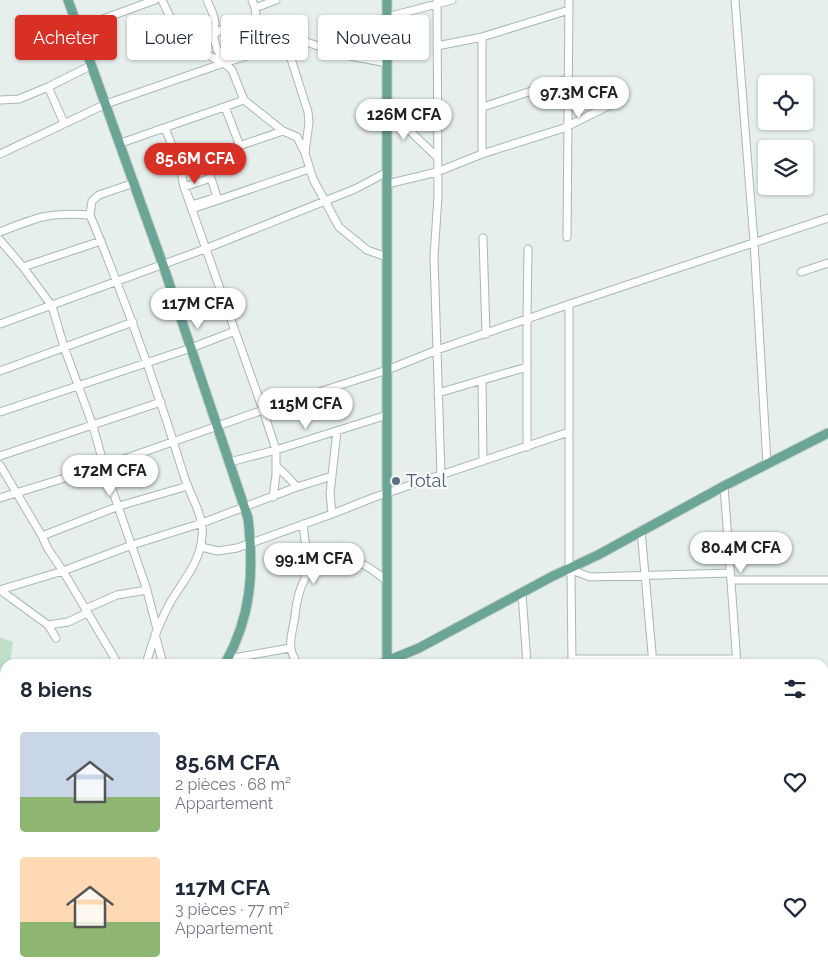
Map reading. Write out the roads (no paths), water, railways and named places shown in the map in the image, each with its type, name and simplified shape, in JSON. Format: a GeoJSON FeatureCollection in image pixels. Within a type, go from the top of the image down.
{"type":"FeatureCollection","features":[{"type":"Feature","properties":{"kind":"main road"},"geometry":{"type":"LineString","coordinates":[[68,0],[73,15]]}},
{"type":"Feature","properties":{"kind":"main road"},"geometry":{"type":"LineString","coordinates":[[387,0],[387,15]]}},
{"type":"Feature","properties":{"kind":"main road"},"geometry":{"type":"LineString","coordinates":[[90,60],[121,143],[245,507],[252,543],[251,585],[244,616],[227,659]]}},
{"type":"Feature","properties":{"kind":"main road"},"geometry":{"type":"LineString","coordinates":[[384,659],[387,580],[387,63]]}},
{"type":"Feature","properties":{"kind":"main road"},"geometry":{"type":"LineString","coordinates":[[393,659],[419,648],[598,555],[641,530],[828,433]]}},
{"type":"Feature","properties":{"kind":"street"},"geometry":{"type":"LineString","coordinates":[[114,15],[155,0]]}},
{"type":"Feature","properties":{"kind":"street"},"geometry":{"type":"LineString","coordinates":[[162,0],[177,30],[186,40],[200,52],[224,63],[232,70],[244,100],[283,131],[297,138],[305,153],[309,169],[324,202],[339,227],[367,250],[387,257]]}},
{"type":"Feature","properties":{"kind":"street"},"geometry":{"type":"LineString","coordinates":[[207,0],[213,14],[213,35],[216,49],[224,63]]}},
{"type":"Feature","properties":{"kind":"street"},"geometry":{"type":"LineString","coordinates":[[252,0],[256,15]]}},
{"type":"Feature","properties":{"kind":"street"},"geometry":{"type":"LineString","coordinates":[[255,8],[276,0]]}},
{"type":"Feature","properties":{"kind":"street"},"geometry":{"type":"LineString","coordinates":[[397,15],[452,0]]}},
{"type":"Feature","properties":{"kind":"street"},"geometry":{"type":"LineString","coordinates":[[567,237],[569,0]]}},
{"type":"Feature","properties":{"kind":"street"},"geometry":{"type":"LineString","coordinates":[[735,0],[754,242],[767,464]]}},
{"type":"Feature","properties":{"kind":"street"},"geometry":{"type":"LineString","coordinates":[[437,3],[438,196],[434,257],[441,475]]}},
{"type":"Feature","properties":{"kind":"street"},"geometry":{"type":"LineString","coordinates":[[437,46],[482,37],[569,10]]}},
{"type":"Feature","properties":{"kind":"street"},"geometry":{"type":"LineString","coordinates":[[213,35],[221,30]]}},
{"type":"Feature","properties":{"kind":"street"},"geometry":{"type":"LineString","coordinates":[[482,37],[482,154]]}},
{"type":"Feature","properties":{"kind":"street"},"geometry":{"type":"LineString","coordinates":[[308,43],[340,54],[387,63]]}},
{"type":"Feature","properties":{"kind":"street"},"geometry":{"type":"LineString","coordinates":[[0,154],[106,104],[234,60]]}},
{"type":"Feature","properties":{"kind":"street"},"geometry":{"type":"LineString","coordinates":[[291,60],[308,112],[309,123],[305,153]]}},
{"type":"Feature","properties":{"kind":"street"},"geometry":{"type":"LineString","coordinates":[[0,100],[19,99],[92,65]]}},
{"type":"Feature","properties":{"kind":"street"},"geometry":{"type":"LineString","coordinates":[[483,107],[568,78]]}},
{"type":"Feature","properties":{"kind":"street"},"geometry":{"type":"LineString","coordinates":[[48,87],[64,123]]}},
{"type":"Feature","properties":{"kind":"street"},"geometry":{"type":"LineString","coordinates":[[121,143],[244,100]]}},
{"type":"Feature","properties":{"kind":"street"},"geometry":{"type":"LineString","coordinates":[[387,184],[437,172],[482,154],[568,126],[620,100]]}},
{"type":"Feature","properties":{"kind":"street"},"geometry":{"type":"LineString","coordinates":[[225,107],[240,146]]}},
{"type":"Feature","properties":{"kind":"street"},"geometry":{"type":"LineString","coordinates":[[387,110],[437,157]]}},
{"type":"Feature","properties":{"kind":"street"},"geometry":{"type":"LineString","coordinates":[[165,128],[180,166],[184,187],[276,450],[273,497]]}},
{"type":"Feature","properties":{"kind":"street"},"geometry":{"type":"LineString","coordinates":[[180,166],[283,131]]}},
{"type":"Feature","properties":{"kind":"street"},"geometry":{"type":"LineString","coordinates":[[192,209],[309,169]]}},
{"type":"Feature","properties":{"kind":"street"},"geometry":{"type":"LineString","coordinates":[[0,324],[205,249],[324,202],[387,172]]}},
{"type":"Feature","properties":{"kind":"street"},"geometry":{"type":"LineString","coordinates":[[211,178],[217,198],[192,205],[184,187],[211,178]]}},
{"type":"Feature","properties":{"kind":"street"},"geometry":{"type":"LineString","coordinates":[[134,183],[99,195],[92,201],[90,215],[133,322],[202,523],[203,535],[201,547],[190,572],[171,601],[156,632],[148,659]]}},
{"type":"Feature","properties":{"kind":"street"},"geometry":{"type":"LineString","coordinates":[[0,232],[45,215],[90,215]]}},
{"type":"Feature","properties":{"kind":"street"},"geometry":{"type":"LineString","coordinates":[[0,498],[104,466],[263,410],[387,370],[437,350],[569,304],[828,218]]}},
{"type":"Feature","properties":{"kind":"street"},"geometry":{"type":"LineString","coordinates":[[483,238],[486,334]]}},
{"type":"Feature","properties":{"kind":"street"},"geometry":{"type":"LineString","coordinates":[[0,240],[52,306],[147,590],[161,659]]}},
{"type":"Feature","properties":{"kind":"street"},"geometry":{"type":"LineString","coordinates":[[23,267],[101,241]]}},
{"type":"Feature","properties":{"kind":"street"},"geometry":{"type":"LineString","coordinates":[[527,447],[528,249]]}},
{"type":"Feature","properties":{"kind":"street"},"geometry":{"type":"LineString","coordinates":[[801,272],[828,262]]}},
{"type":"Feature","properties":{"kind":"street"},"geometry":{"type":"LineString","coordinates":[[569,304],[569,569],[571,576],[572,659]]}},
{"type":"Feature","properties":{"kind":"street"},"geometry":{"type":"LineString","coordinates":[[0,370],[133,322]]}},
{"type":"Feature","properties":{"kind":"street"},"geometry":{"type":"LineString","coordinates":[[0,412],[191,348],[235,331]]}},
{"type":"Feature","properties":{"kind":"street"},"geometry":{"type":"LineString","coordinates":[[438,393],[527,366]]}},
{"type":"Feature","properties":{"kind":"street"},"geometry":{"type":"LineString","coordinates":[[482,380],[483,461]]}},
{"type":"Feature","properties":{"kind":"street"},"geometry":{"type":"LineString","coordinates":[[0,456],[160,402]]}},
{"type":"Feature","properties":{"kind":"street"},"geometry":{"type":"LineString","coordinates":[[230,462],[276,450],[387,415]]}},
{"type":"Feature","properties":{"kind":"street"},"geometry":{"type":"LineString","coordinates":[[332,514],[330,494],[337,431]]}},
{"type":"Feature","properties":{"kind":"street"},"geometry":{"type":"LineString","coordinates":[[201,547],[225,550],[252,543],[357,503],[569,432]]}},
{"type":"Feature","properties":{"kind":"street"},"geometry":{"type":"LineString","coordinates":[[0,466],[115,659]]}},
{"type":"Feature","properties":{"kind":"street"},"geometry":{"type":"LineString","coordinates":[[276,467],[286,474],[297,487]]}},
{"type":"Feature","properties":{"kind":"street"},"geometry":{"type":"LineString","coordinates":[[0,590],[63,571],[332,476]]}},
{"type":"Feature","properties":{"kind":"street"},"geometry":{"type":"LineString","coordinates":[[42,536],[119,506],[188,486]]}},
{"type":"Feature","properties":{"kind":"street"},"geometry":{"type":"LineString","coordinates":[[724,486],[737,659]]}},
{"type":"Feature","properties":{"kind":"street"},"geometry":{"type":"LineString","coordinates":[[304,524],[307,558],[305,579]]}},
{"type":"Feature","properties":{"kind":"street"},"geometry":{"type":"LineString","coordinates":[[641,530],[653,659]]}},
{"type":"Feature","properties":{"kind":"street"},"geometry":{"type":"LineString","coordinates":[[307,558],[317,564]]}},
{"type":"Feature","properties":{"kind":"street"},"geometry":{"type":"LineString","coordinates":[[295,659],[290,648],[298,596],[305,579],[317,564],[332,559],[346,558],[373,569],[387,580]]}},
{"type":"Feature","properties":{"kind":"street"},"geometry":{"type":"LineString","coordinates":[[569,569],[590,576],[645,575],[828,580]]}},
{"type":"Feature","properties":{"kind":"street"},"geometry":{"type":"LineString","coordinates":[[0,590],[48,625],[56,638]]}},
{"type":"Feature","properties":{"kind":"street"},"geometry":{"type":"LineString","coordinates":[[48,625],[68,622],[117,596],[147,590]]}},
{"type":"Feature","properties":{"kind":"street"},"geometry":{"type":"LineString","coordinates":[[522,593],[527,659]]}},
{"type":"Feature","properties":{"kind":"street"},"geometry":{"type":"LineString","coordinates":[[240,659],[290,648]]}},
{"type":"Feature","properties":{"kind":"place","name":"Total"},"geometry":{"type":"Point","coordinates":[396,481]}}]}
